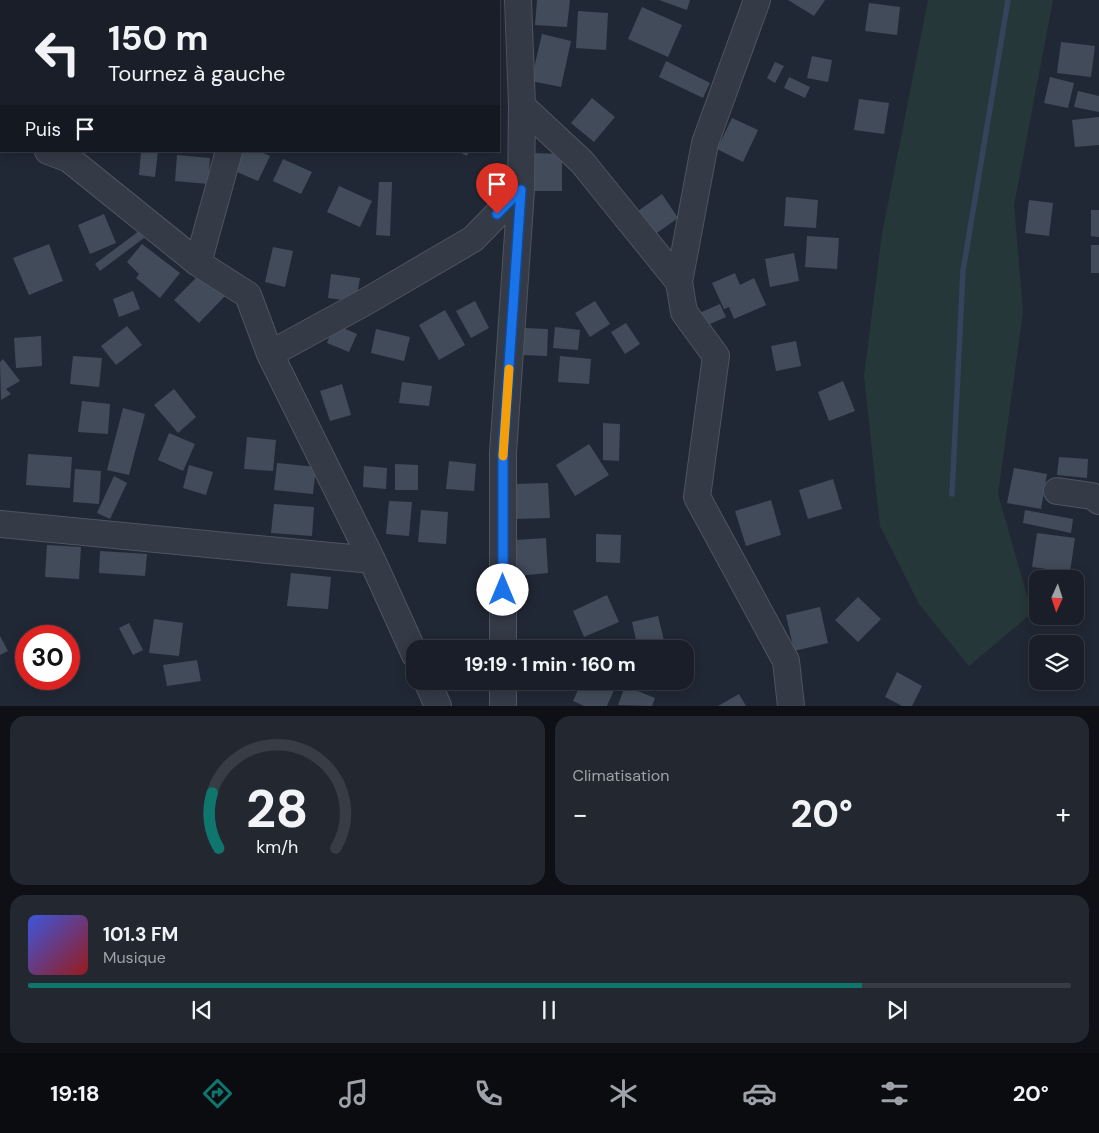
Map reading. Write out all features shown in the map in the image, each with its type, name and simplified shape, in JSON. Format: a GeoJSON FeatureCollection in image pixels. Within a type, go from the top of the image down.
{"type":"FeatureCollection","features":[{"type":"Feature","properties":{"kind":"street"},"geometry":{"type":"LineString","coordinates":[[503,640],[503,453],[521,190],[522,106],[518,0]]}},
{"type":"Feature","properties":{"kind":"street"},"geometry":{"type":"LineString","coordinates":[[757,0],[705,143],[679,282],[684,312],[716,356],[697,497],[786,661],[791,706]]}},
{"type":"Feature","properties":{"kind":"street"},"geometry":{"type":"LineString","coordinates":[[522,106],[582,162],[679,282]]}},
{"type":"Feature","properties":{"kind":"street"},"geometry":{"type":"LineString","coordinates":[[51,152],[69,159],[198,263],[248,295],[270,354],[372,560],[408,640]]}},
{"type":"Feature","properties":{"kind":"street"},"geometry":{"type":"LineString","coordinates":[[198,263],[229,152]]}},
{"type":"Feature","properties":{"kind":"street"},"geometry":{"type":"LineString","coordinates":[[270,354],[367,301],[473,239],[521,190]]}},
{"type":"Feature","properties":{"kind":"street"},"geometry":{"type":"LineString","coordinates":[[1057,491],[1092,496],[1099,501]]}},
{"type":"Feature","properties":{"kind":"street"},"geometry":{"type":"LineString","coordinates":[[0,524],[372,560]]}},
{"type":"Feature","properties":{"kind":"street"},"geometry":{"type":"LineString","coordinates":[[431,690],[438,706]]}},
{"type":"Feature","properties":{"kind":"street"},"geometry":{"type":"LineString","coordinates":[[503,690],[503,706]]}},
{"type":"Feature","properties":{"kind":"shaded area"},"geometry":{"type":"Polygon","coordinates":[[[928,0],[1053,0],[1014,205],[1023,312],[998,494],[1029,602],[1029,616],[969,666],[919,604],[880,526],[864,376],[882,234],[928,0]]]}},
{"type":"Feature","properties":{"kind":"building"},"geometry":{"type":"Polygon","coordinates":[[[537,0],[570,0],[567,27],[535,25],[537,0]]]}},
{"type":"Feature","properties":{"kind":"building"},"geometry":{"type":"Polygon","coordinates":[[[659,0],[690,0],[687,10],[659,0]]]}},
{"type":"Feature","properties":{"kind":"building"},"geometry":{"type":"Polygon","coordinates":[[[788,0],[825,0],[814,16],[788,0]]]}},
{"type":"Feature","properties":{"kind":"building"},"geometry":{"type":"Polygon","coordinates":[[[869,3],[900,7],[897,35],[865,31],[869,3]]]}},
{"type":"Feature","properties":{"kind":"building"},"geometry":{"type":"Polygon","coordinates":[[[642,7],[682,25],[668,57],[628,39],[642,7]]]}},
{"type":"Feature","properties":{"kind":"building"},"geometry":{"type":"Polygon","coordinates":[[[578,11],[608,13],[606,50],[576,48],[578,11]]]}},
{"type":"Feature","properties":{"kind":"building"},"geometry":{"type":"Polygon","coordinates":[[[542,34],[571,41],[561,87],[531,81],[542,34]]]}},
{"type":"Feature","properties":{"kind":"building"},"geometry":{"type":"Polygon","coordinates":[[[1061,42],[1095,46],[1091,77],[1057,73],[1061,42]]]}},
{"type":"Feature","properties":{"kind":"building"},"geometry":{"type":"Polygon","coordinates":[[[812,56],[832,60],[828,82],[807,78],[812,56]]]}},
{"type":"Feature","properties":{"kind":"building"},"geometry":{"type":"Polygon","coordinates":[[[666,61],[710,83],[703,98],[659,77],[666,61]]]}},
{"type":"Feature","properties":{"kind":"building"},"geometry":{"type":"Polygon","coordinates":[[[775,62],[784,66],[775,83],[767,78],[775,62]]]}},
{"type":"Feature","properties":{"kind":"building"},"geometry":{"type":"Polygon","coordinates":[[[789,77],[810,87],[805,98],[784,88],[789,77]]]}},
{"type":"Feature","properties":{"kind":"building"},"geometry":{"type":"Polygon","coordinates":[[[1050,77],[1074,83],[1068,108],[1044,103],[1050,77]]]}},
{"type":"Feature","properties":{"kind":"building"},"geometry":{"type":"Polygon","coordinates":[[[1078,91],[1099,96],[1099,112],[1074,107],[1078,91]]]}},
{"type":"Feature","properties":{"kind":"building"},"geometry":{"type":"Polygon","coordinates":[[[592,98],[615,117],[594,142],[571,123],[592,98]]]}},
{"type":"Feature","properties":{"kind":"building"},"geometry":{"type":"Polygon","coordinates":[[[859,99],[889,103],[884,134],[854,130],[859,99]]]}},
{"type":"Feature","properties":{"kind":"building"},"geometry":{"type":"Polygon","coordinates":[[[1099,117],[1099,145],[1075,147],[1072,120],[1099,117]]]}},
{"type":"Feature","properties":{"kind":"building"},"geometry":{"type":"Polygon","coordinates":[[[732,118],[758,130],[743,162],[717,149],[732,118]]]}},
{"type":"Feature","properties":{"kind":"building"},"geometry":{"type":"Polygon","coordinates":[[[141,152],[158,152],[155,177],[139,175],[141,152]]]}},
{"type":"Feature","properties":{"kind":"building"},"geometry":{"type":"Polygon","coordinates":[[[236,152],[261,152],[270,156],[258,181],[228,168],[236,152]]]}},
{"type":"Feature","properties":{"kind":"building"},"geometry":{"type":"Polygon","coordinates":[[[459,152],[469,152],[467,156],[459,152]]]}},
{"type":"Feature","properties":{"kind":"building"},"geometry":{"type":"Polygon","coordinates":[[[532,153],[562,154],[562,191],[531,191],[532,153]]]}},
{"type":"Feature","properties":{"kind":"building"},"geometry":{"type":"Polygon","coordinates":[[[177,155],[210,158],[208,184],[175,181],[177,155]]]}},
{"type":"Feature","properties":{"kind":"building"},"geometry":{"type":"Polygon","coordinates":[[[283,159],[312,172],[301,194],[273,181],[283,159]]]}},
{"type":"Feature","properties":{"kind":"building"},"geometry":{"type":"Polygon","coordinates":[[[379,182],[392,182],[390,236],[376,235],[379,182]]]}},
{"type":"Feature","properties":{"kind":"building"},"geometry":{"type":"Polygon","coordinates":[[[339,186],[372,201],[360,227],[327,212],[339,186]]]}},
{"type":"Feature","properties":{"kind":"building"},"geometry":{"type":"Polygon","coordinates":[[[662,194],[678,218],[654,235],[638,211],[662,194]]]}},
{"type":"Feature","properties":{"kind":"building"},"geometry":{"type":"Polygon","coordinates":[[[786,197],[818,200],[816,228],[784,226],[786,197]]]}},
{"type":"Feature","properties":{"kind":"building"},"geometry":{"type":"Polygon","coordinates":[[[1029,200],[1053,203],[1049,236],[1025,233],[1029,200]]]}},
{"type":"Feature","properties":{"kind":"building"},"geometry":{"type":"Polygon","coordinates":[[[1091,210],[1099,210],[1099,237],[1091,236],[1091,210]]]}},
{"type":"Feature","properties":{"kind":"building"},"geometry":{"type":"Polygon","coordinates":[[[104,214],[116,243],[90,254],[78,225],[104,214]]]}},
{"type":"Feature","properties":{"kind":"building"},"geometry":{"type":"Polygon","coordinates":[[[139,231],[144,238],[100,271],[95,264],[139,231]]]}},
{"type":"Feature","properties":{"kind":"building"},"geometry":{"type":"Polygon","coordinates":[[[807,236],[839,238],[837,269],[805,267],[807,236]]]}},
{"type":"Feature","properties":{"kind":"building"},"geometry":{"type":"Polygon","coordinates":[[[49,244],[63,281],[29,295],[13,258],[49,244]]]}},
{"type":"Feature","properties":{"kind":"building"},"geometry":{"type":"Polygon","coordinates":[[[142,244],[180,273],[160,298],[136,278],[139,274],[127,262],[142,244]]]}},
{"type":"Feature","properties":{"kind":"building"},"geometry":{"type":"Polygon","coordinates":[[[1091,245],[1099,245],[1099,273],[1091,273],[1091,245]]]}},
{"type":"Feature","properties":{"kind":"building"},"geometry":{"type":"Polygon","coordinates":[[[273,247],[293,251],[285,287],[265,282],[273,247]]]}},
{"type":"Feature","properties":{"kind":"building"},"geometry":{"type":"Polygon","coordinates":[[[794,253],[799,281],[770,287],[765,259],[794,253]]]}},
{"type":"Feature","properties":{"kind":"building"},"geometry":{"type":"Polygon","coordinates":[[[201,273],[225,296],[199,323],[174,300],[201,273]]]}},
{"type":"Feature","properties":{"kind":"building"},"geometry":{"type":"Polygon","coordinates":[[[735,273],[740,285],[754,278],[766,305],[734,319],[729,307],[724,309],[712,283],[735,273]]]}},
{"type":"Feature","properties":{"kind":"building"},"geometry":{"type":"Polygon","coordinates":[[[331,274],[360,278],[356,302],[328,298],[331,274]]]}},
{"type":"Feature","properties":{"kind":"building"},"geometry":{"type":"Polygon","coordinates":[[[133,291],[140,309],[119,317],[113,299],[133,291]]]}},
{"type":"Feature","properties":{"kind":"building"},"geometry":{"type":"Polygon","coordinates":[[[475,301],[489,328],[471,338],[456,311],[475,301]]]}},
{"type":"Feature","properties":{"kind":"building"},"geometry":{"type":"Polygon","coordinates":[[[595,301],[610,324],[590,337],[575,313],[595,301]]]}},
{"type":"Feature","properties":{"kind":"building"},"geometry":{"type":"Polygon","coordinates":[[[720,304],[726,317],[703,327],[697,314],[720,304]]]}},
{"type":"Feature","properties":{"kind":"building"},"geometry":{"type":"Polygon","coordinates":[[[445,310],[465,345],[439,360],[419,325],[445,310]]]}},
{"type":"Feature","properties":{"kind":"building"},"geometry":{"type":"Polygon","coordinates":[[[626,323],[640,344],[625,354],[611,332],[626,323]]]}},
{"type":"Feature","properties":{"kind":"building"},"geometry":{"type":"Polygon","coordinates":[[[334,324],[357,334],[349,352],[327,343],[334,324]]]}},
{"type":"Feature","properties":{"kind":"building"},"geometry":{"type":"Polygon","coordinates":[[[127,326],[142,345],[116,365],[101,346],[127,326]]]}},
{"type":"Feature","properties":{"kind":"building"},"geometry":{"type":"Polygon","coordinates":[[[555,327],[580,330],[578,350],[553,348],[555,327]]]}},
{"type":"Feature","properties":{"kind":"building"},"geometry":{"type":"Polygon","coordinates":[[[524,328],[548,329],[547,356],[522,355],[524,328]]]}},
{"type":"Feature","properties":{"kind":"building"},"geometry":{"type":"Polygon","coordinates":[[[376,329],[410,337],[404,361],[371,353],[376,329]]]}},
{"type":"Feature","properties":{"kind":"building"},"geometry":{"type":"Polygon","coordinates":[[[41,336],[42,366],[16,368],[14,338],[41,336]]]}},
{"type":"Feature","properties":{"kind":"building"},"geometry":{"type":"Polygon","coordinates":[[[796,341],[801,366],[776,371],[771,346],[796,341]]]}},
{"type":"Feature","properties":{"kind":"building"},"geometry":{"type":"Polygon","coordinates":[[[73,356],[102,358],[99,387],[70,384],[73,356]]]}},
{"type":"Feature","properties":{"kind":"building"},"geometry":{"type":"Polygon","coordinates":[[[560,356],[591,359],[589,384],[558,382],[560,356]]]}},
{"type":"Feature","properties":{"kind":"building"},"geometry":{"type":"Polygon","coordinates":[[[3,359],[20,381],[6,389],[11,394],[1,400],[0,362],[3,359]]]}},
{"type":"Feature","properties":{"kind":"building"},"geometry":{"type":"Polygon","coordinates":[[[843,381],[855,411],[829,421],[818,392],[843,381]]]}},
{"type":"Feature","properties":{"kind":"building"},"geometry":{"type":"Polygon","coordinates":[[[402,382],[432,386],[429,406],[399,403],[402,382]]]}},
{"type":"Feature","properties":{"kind":"building"},"geometry":{"type":"Polygon","coordinates":[[[342,384],[351,415],[330,421],[320,391],[342,384]]]}},
{"type":"Feature","properties":{"kind":"building"},"geometry":{"type":"Polygon","coordinates":[[[174,389],[196,417],[178,433],[154,405],[174,389]]]}},
{"type":"Feature","properties":{"kind":"building"},"geometry":{"type":"Polygon","coordinates":[[[82,401],[110,404],[108,434],[78,432],[82,401]]]}},
{"type":"Feature","properties":{"kind":"building"},"geometry":{"type":"Polygon","coordinates":[[[123,408],[145,414],[129,475],[107,470],[123,408]]]}},
{"type":"Feature","properties":{"kind":"building"},"geometry":{"type":"Polygon","coordinates":[[[603,423],[620,424],[619,461],[603,460],[603,423]]]}},
{"type":"Feature","properties":{"kind":"building"},"geometry":{"type":"Polygon","coordinates":[[[169,433],[195,444],[183,471],[158,460],[169,433]]]}},
{"type":"Feature","properties":{"kind":"building"},"geometry":{"type":"Polygon","coordinates":[[[247,437],[276,440],[273,471],[244,469],[247,437]]]}},
{"type":"Feature","properties":{"kind":"building"},"geometry":{"type":"Polygon","coordinates":[[[589,444],[609,475],[575,496],[556,465],[589,444]]]}},
{"type":"Feature","properties":{"kind":"building"},"geometry":{"type":"Polygon","coordinates":[[[28,454],[72,457],[70,488],[26,485],[28,454]]]}},
{"type":"Feature","properties":{"kind":"building"},"geometry":{"type":"Polygon","coordinates":[[[1059,457],[1088,459],[1087,478],[1057,475],[1059,457]]]}},
{"type":"Feature","properties":{"kind":"building"},"geometry":{"type":"Polygon","coordinates":[[[449,461],[476,464],[474,491],[446,489],[449,461]]]}},
{"type":"Feature","properties":{"kind":"building"},"geometry":{"type":"Polygon","coordinates":[[[277,463],[316,467],[313,494],[274,490],[277,463]]]}},
{"type":"Feature","properties":{"kind":"building"},"geometry":{"type":"Polygon","coordinates":[[[395,464],[418,465],[418,490],[395,490],[395,464]]]}},
{"type":"Feature","properties":{"kind":"building"},"geometry":{"type":"Polygon","coordinates":[[[189,465],[213,472],[206,495],[183,488],[189,465]]]}},
{"type":"Feature","properties":{"kind":"building"},"geometry":{"type":"Polygon","coordinates":[[[364,466],[387,468],[386,489],[363,487],[364,466]]]}},
{"type":"Feature","properties":{"kind":"building"},"geometry":{"type":"Polygon","coordinates":[[[1014,468],[1047,474],[1041,509],[1007,503],[1014,468]]]}},
{"type":"Feature","properties":{"kind":"building"},"geometry":{"type":"Polygon","coordinates":[[[75,469],[101,471],[99,504],[73,502],[75,469]]]}},
{"type":"Feature","properties":{"kind":"building"},"geometry":{"type":"Polygon","coordinates":[[[114,476],[127,483],[110,519],[97,513],[114,476]]]}},
{"type":"Feature","properties":{"kind":"building"},"geometry":{"type":"Polygon","coordinates":[[[833,479],[842,509],[808,519],[799,490],[833,479]]]}},
{"type":"Feature","properties":{"kind":"building"},"geometry":{"type":"Polygon","coordinates":[[[548,483],[550,518],[515,519],[513,484],[548,483]]]}},
{"type":"Feature","properties":{"kind":"building"},"geometry":{"type":"Polygon","coordinates":[[[771,500],[781,535],[746,546],[735,511],[771,500]]]}},
{"type":"Feature","properties":{"kind":"building"},"geometry":{"type":"Polygon","coordinates":[[[389,501],[412,502],[409,536],[386,534],[389,501]]]}},
{"type":"Feature","properties":{"kind":"building"},"geometry":{"type":"Polygon","coordinates":[[[274,504],[314,507],[312,536],[271,533],[274,504]]]}},
{"type":"Feature","properties":{"kind":"building"},"geometry":{"type":"Polygon","coordinates":[[[421,510],[448,512],[446,544],[418,542],[421,510]]]}},
{"type":"Feature","properties":{"kind":"building"},"geometry":{"type":"Polygon","coordinates":[[[1025,510],[1073,519],[1071,533],[1023,523],[1025,510]]]}},
{"type":"Feature","properties":{"kind":"building"},"geometry":{"type":"Polygon","coordinates":[[[1037,533],[1075,538],[1070,570],[1032,567],[1037,533]]]}},
{"type":"Feature","properties":{"kind":"building"},"geometry":{"type":"Polygon","coordinates":[[[596,534],[621,535],[620,563],[596,562],[596,534]]]}},
{"type":"Feature","properties":{"kind":"building"},"geometry":{"type":"Polygon","coordinates":[[[546,538],[548,573],[518,576],[515,540],[546,538]]]}},
{"type":"Feature","properties":{"kind":"building"},"geometry":{"type":"Polygon","coordinates":[[[47,545],[81,547],[79,579],[45,577],[47,545]]]}},
{"type":"Feature","properties":{"kind":"building"},"geometry":{"type":"Polygon","coordinates":[[[100,551],[147,554],[145,576],[99,573],[100,551]]]}},
{"type":"Feature","properties":{"kind":"building"},"geometry":{"type":"Polygon","coordinates":[[[291,573],[331,577],[328,609],[287,606],[291,573]]]}},
{"type":"Feature","properties":{"kind":"building"},"geometry":{"type":"Polygon","coordinates":[[[607,595],[619,622],[584,637],[573,611],[607,595]]]}},
{"type":"Feature","properties":{"kind":"building"},"geometry":{"type":"Polygon","coordinates":[[[858,597],[881,619],[858,642],[835,620],[858,597]]]}},
{"type":"Feature","properties":{"kind":"building"},"geometry":{"type":"Polygon","coordinates":[[[820,607],[828,643],[794,651],[786,615],[820,607]]]}},
{"type":"Feature","properties":{"kind":"building"},"geometry":{"type":"Polygon","coordinates":[[[658,616],[664,640],[636,640],[632,622],[658,616]]]}},
{"type":"Feature","properties":{"kind":"building"},"geometry":{"type":"Polygon","coordinates":[[[154,619],[183,623],[179,656],[149,653],[154,619]]]}},
{"type":"Feature","properties":{"kind":"building"},"geometry":{"type":"Polygon","coordinates":[[[129,623],[143,650],[133,655],[119,628],[129,623]]]}},
{"type":"Feature","properties":{"kind":"building"},"geometry":{"type":"Polygon","coordinates":[[[0,636],[8,651],[0,655],[0,636]]]}},
{"type":"Feature","properties":{"kind":"building"},"geometry":{"type":"Polygon","coordinates":[[[197,660],[201,681],[167,686],[163,665],[197,660]]]}},
{"type":"Feature","properties":{"kind":"building"},"geometry":{"type":"Polygon","coordinates":[[[897,672],[922,686],[912,706],[902,706],[885,697],[897,672]]]}},
{"type":"Feature","properties":{"kind":"building"},"geometry":{"type":"Polygon","coordinates":[[[578,690],[614,690],[607,706],[584,706],[573,701],[578,690]]]}},
{"type":"Feature","properties":{"kind":"building"},"geometry":{"type":"Polygon","coordinates":[[[624,690],[635,690],[655,698],[652,706],[618,705],[624,690]]]}},
{"type":"Feature","properties":{"kind":"building"},"geometry":{"type":"Polygon","coordinates":[[[739,694],[746,706],[718,706],[739,694]]]}},
{"type":"Feature","properties":{"kind":"waterway"},"geometry":{"type":"LineString","coordinates":[[952,494],[963,271],[1008,0]]}},
{"type":"Feature","properties":{"kind":"slow traffic"},"geometry":{"type":"LineString","coordinates":[[503,456],[509,369]]}},
{"type":"Feature","properties":{"kind":"route"},"geometry":{"type":"LineString","coordinates":[[497,214],[521,190],[503,453],[503,590]]}}]}
